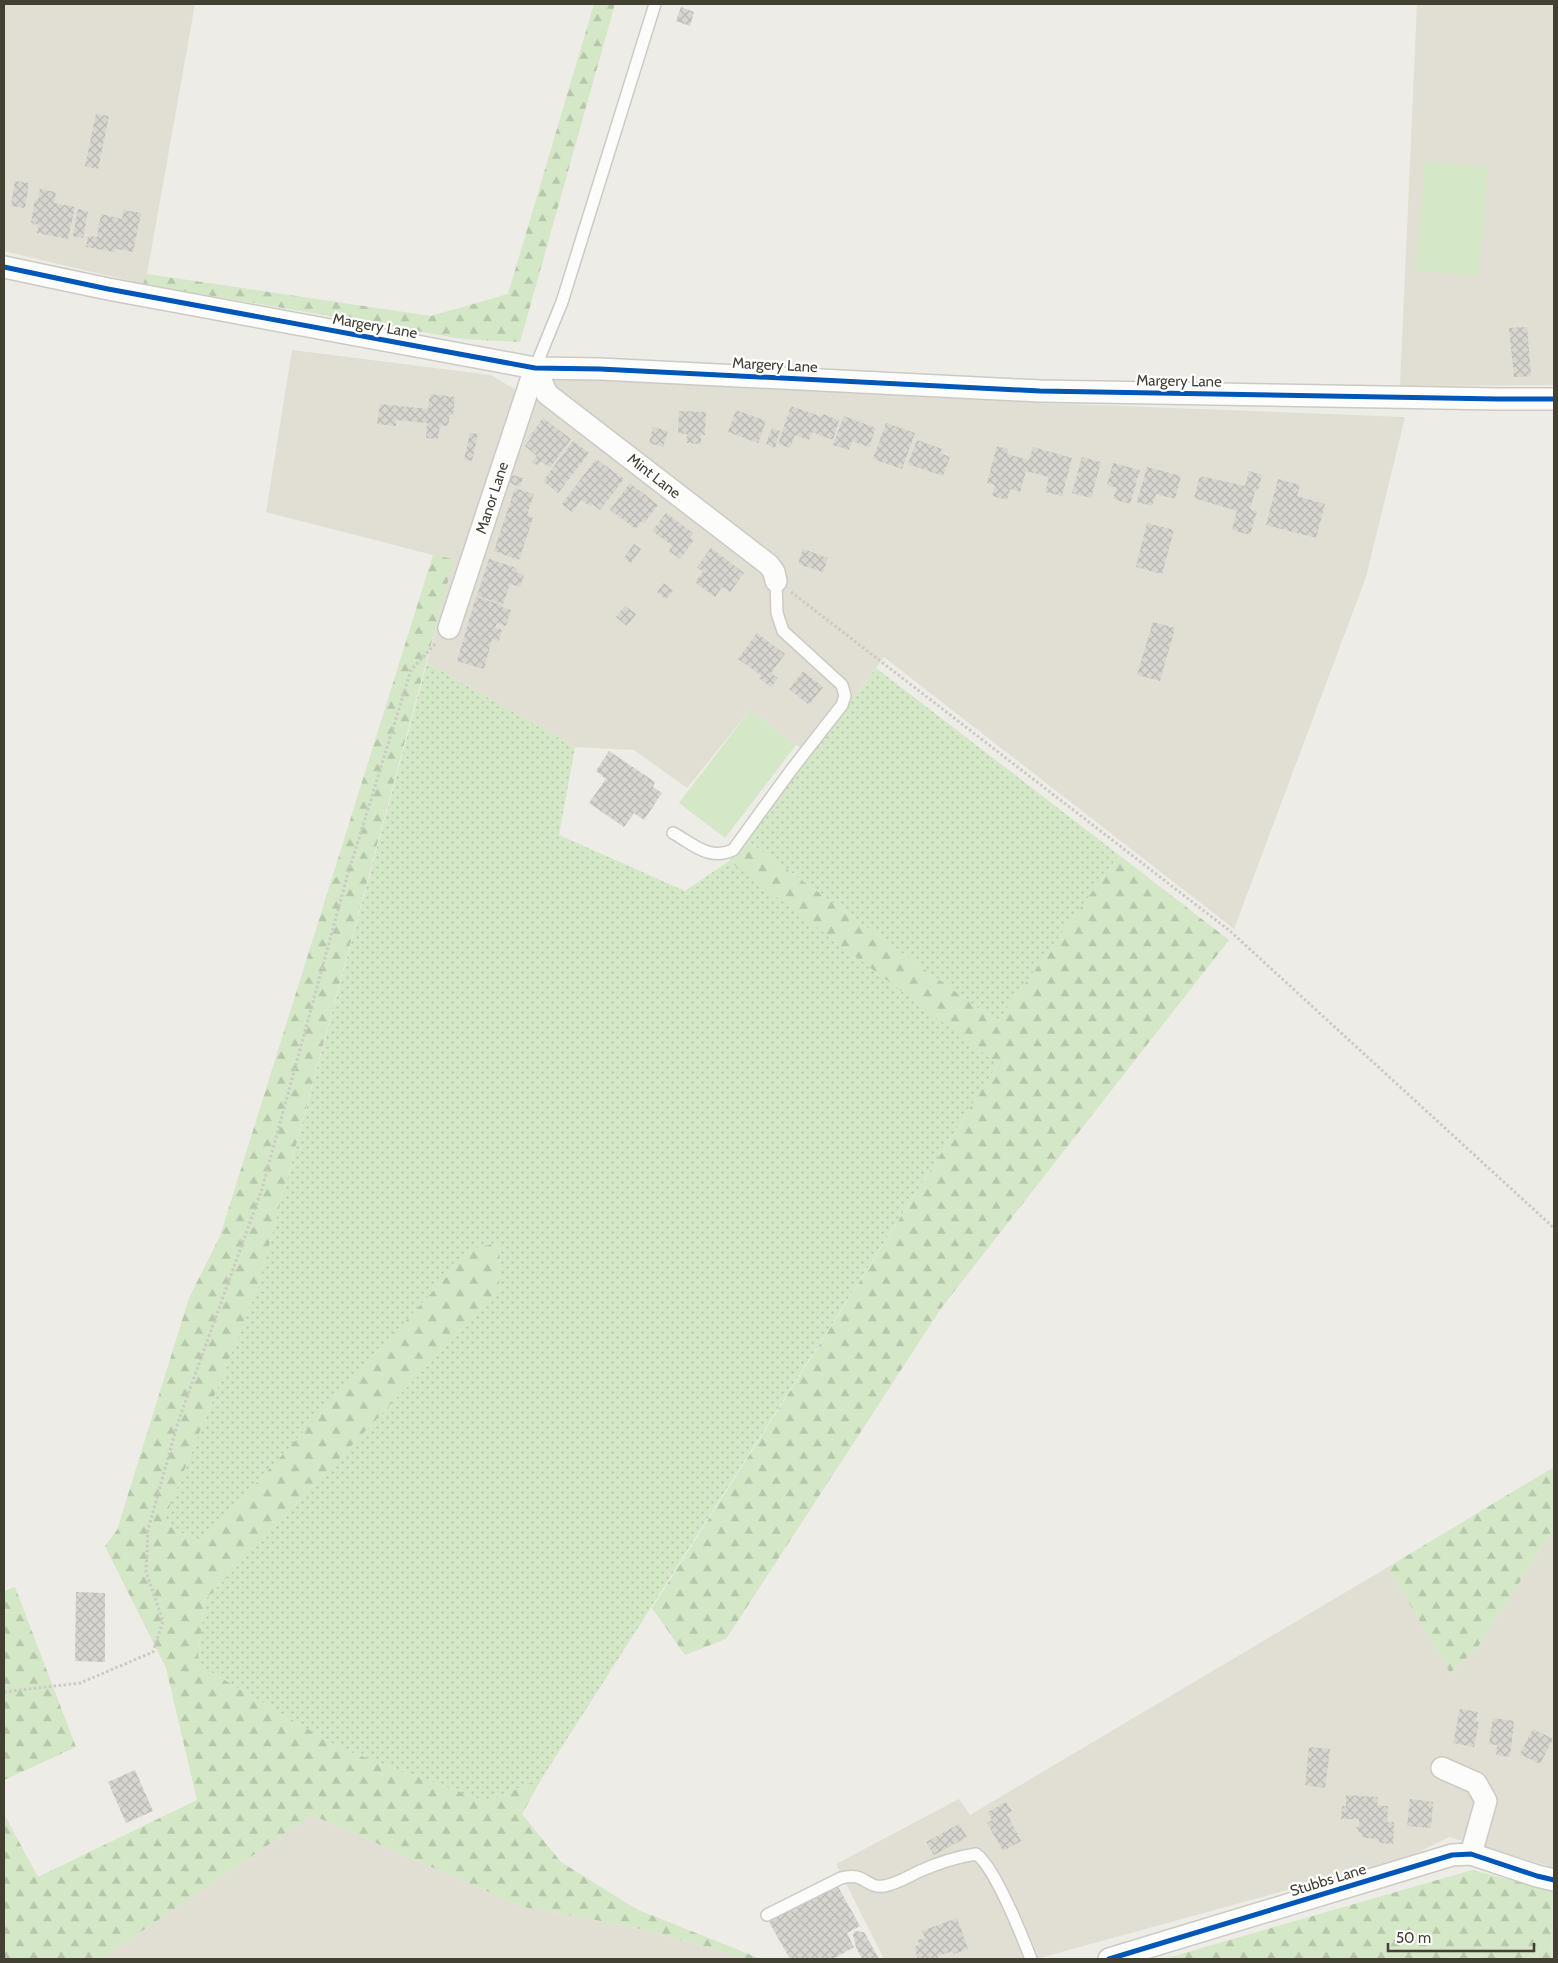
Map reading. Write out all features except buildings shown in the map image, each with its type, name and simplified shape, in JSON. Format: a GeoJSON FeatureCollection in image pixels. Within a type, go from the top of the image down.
{"type":"FeatureCollection","features":[{"type":"Feature","properties":{"kind":"street","name":"Margery Lane"},"geometry":{"type":"LineString","coordinates":[[4,267],[118,291],[535,368],[1040,391],[1498,400],[1554,399]]}},
{"type":"Feature","properties":{"kind":"street","name":"Mint Lane"},"geometry":{"type":"LineString","coordinates":[[535,368],[547,394],[769,565],[774,572],[776,581]]}},
{"type":"Feature","properties":{"kind":"street","name":"Manor Lane"},"geometry":{"type":"LineString","coordinates":[[450,628],[535,368]]}},
{"type":"Feature","properties":{"kind":"street"},"geometry":{"type":"LineString","coordinates":[[1442,1768],[1476,1783],[1486,1801],[1471,1854]]}},
{"type":"Feature","properties":{"kind":"street","name":"Stubbs Lane"},"geometry":{"type":"LineString","coordinates":[[1109,1959],[1452,1855],[1471,1854],[1554,1880]]}},
{"type":"Feature","properties":{"kind":"lane"},"geometry":{"type":"LineString","coordinates":[[535,368],[562,302],[655,4]]}},
{"type":"Feature","properties":{"kind":"lane"},"geometry":{"type":"LineString","coordinates":[[672,833],[709,854],[723,855],[733,850],[792,769],[842,705],[845,696],[842,685],[783,631],[777,613],[776,581]]}},
{"type":"Feature","properties":{"kind":"lane"},"geometry":{"type":"LineString","coordinates":[[766,1916],[840,1878],[851,1875],[858,1876],[869,1883],[882,1887],[896,1883],[925,1868],[959,1857],[976,1854],[982,1858],[994,1876],[1032,1959]]}},
{"type":"Feature","properties":{"kind":"path"},"geometry":{"type":"LineString","coordinates":[[776,581],[897,672],[1230,931],[1554,1228]]}},
{"type":"Feature","properties":{"kind":"path"},"geometry":{"type":"LineString","coordinates":[[4,1692],[80,1683],[152,1652],[163,1620],[146,1572],[148,1530],[178,1422],[262,1189],[347,877],[411,670],[450,628]]}},
{"type":"Feature","properties":{"kind":"shaded area"},"geometry":{"type":"Polygon","coordinates":[[[4,4],[195,4],[147,274],[143,284],[4,251],[4,4]]]}},
{"type":"Feature","properties":{"kind":"shaded area"},"geometry":{"type":"Polygon","coordinates":[[[1417,4],[1554,4],[1554,385],[1400,386],[1417,4]]]}},
{"type":"Feature","properties":{"kind":"shaded area"},"geometry":{"type":"Polygon","coordinates":[[[292,350],[491,375],[521,393],[556,376],[1042,403],[1405,417],[1366,577],[1234,929],[884,657],[811,753],[796,745],[750,710],[687,788],[634,750],[575,747],[427,663],[453,559],[266,512],[292,350]]]}},
{"type":"Feature","properties":{"kind":"shaded area"},"geometry":{"type":"Polygon","coordinates":[[[1554,1529],[1554,1959],[1551,1959],[1553,1891],[1549,1866],[1449,1837],[1408,1857],[1036,1959],[884,1959],[836,1864],[959,1799],[970,1815],[1388,1567],[1450,1673],[1477,1648],[1554,1529]]]}},
{"type":"Feature","properties":{"kind":"shaded area"},"geometry":{"type":"Polygon","coordinates":[[[312,1815],[523,1907],[629,1926],[750,1959],[101,1959],[312,1815]]]}},
{"type":"Feature","properties":{"kind":"green space"},"geometry":{"type":"Polygon","coordinates":[[[594,4],[615,4],[520,342],[463,339],[143,284],[147,274],[431,316],[508,294],[594,4]]]}},
{"type":"Feature","properties":{"kind":"green space"},"geometry":{"type":"Polygon","coordinates":[[[1425,161],[1488,167],[1479,276],[1416,270],[1425,161]]]}},
{"type":"Feature","properties":{"kind":"green space"},"geometry":{"type":"Polygon","coordinates":[[[433,555],[454,559],[257,1290],[163,1523],[201,1543],[472,1249],[500,1242],[499,1290],[205,1600],[197,1664],[342,1749],[487,1802],[542,1778],[522,1814],[561,1862],[636,1909],[761,1959],[750,1959],[629,1926],[523,1907],[312,1815],[101,1959],[4,1959],[4,1814],[38,1877],[197,1800],[166,1668],[105,1546],[117,1530],[189,1298],[220,1236],[433,555]]]}},
{"type":"Feature","properties":{"kind":"green space"},"geometry":{"type":"Polygon","coordinates":[[[427,663],[575,747],[559,835],[685,891],[729,861],[783,898],[998,1064],[542,1778],[487,1802],[342,1749],[197,1664],[205,1600],[499,1290],[500,1242],[472,1249],[201,1543],[163,1523],[257,1290],[427,663]]]}},
{"type":"Feature","properties":{"kind":"green space"},"geometry":{"type":"Polygon","coordinates":[[[876,668],[1119,855],[997,1022],[745,839],[876,668]]]}},
{"type":"Feature","properties":{"kind":"green space"},"geometry":{"type":"Polygon","coordinates":[[[750,710],[796,745],[725,838],[679,803],[750,710]]]}},
{"type":"Feature","properties":{"kind":"green space"},"geometry":{"type":"Polygon","coordinates":[[[745,839],[997,1022],[1119,855],[1229,940],[942,1307],[726,1639],[685,1655],[652,1608],[998,1064],[729,861],[745,839]]]}},
{"type":"Feature","properties":{"kind":"green space"},"geometry":{"type":"Polygon","coordinates":[[[1554,1467],[1554,1529],[1477,1648],[1450,1673],[1388,1567],[1554,1467]]]}},
{"type":"Feature","properties":{"kind":"green space"},"geometry":{"type":"Polygon","coordinates":[[[15,1587],[76,1747],[4,1780],[4,1591],[15,1587]]]}},
{"type":"Feature","properties":{"kind":"green space"},"geometry":{"type":"Polygon","coordinates":[[[1472,1870],[1553,1891],[1551,1959],[1164,1959],[1472,1870]]]}},
{"type":"Feature","properties":{"kind":"cycle path"},"geometry":{"type":"LineString","coordinates":[[4,267],[108,289],[535,368],[600,369],[1040,391],[1554,399]]}},
{"type":"Feature","properties":{"kind":"cycle path"},"geometry":{"type":"LineString","coordinates":[[1109,1959],[1452,1855],[1471,1854],[1554,1880]]}}]}
